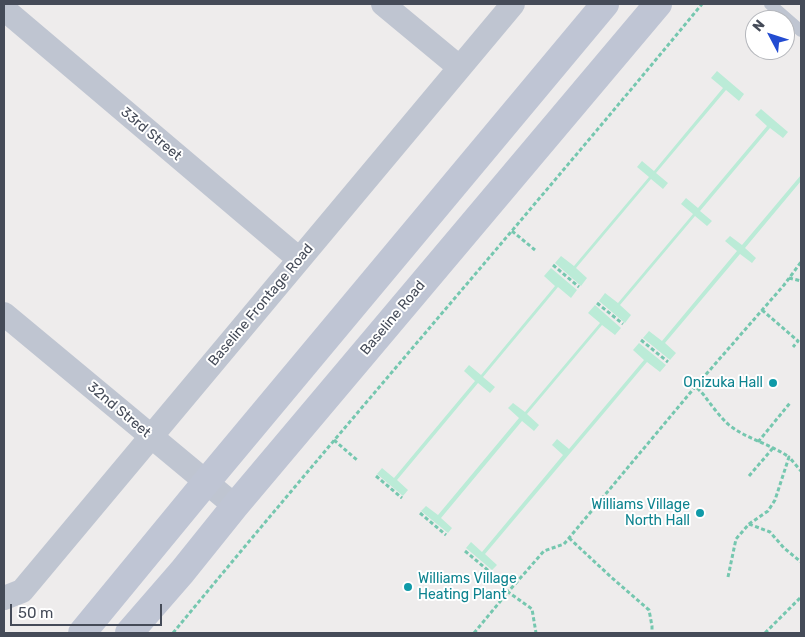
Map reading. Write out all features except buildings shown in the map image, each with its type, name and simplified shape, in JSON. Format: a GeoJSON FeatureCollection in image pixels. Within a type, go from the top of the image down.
{"type":"FeatureCollection","features":[{"type":"Feature","properties":{"kind":"main road"},"geometry":{"type":"LineString","coordinates":[[82,633],[605,4]]}},
{"type":"Feature","properties":{"kind":"main road","name":"Baseline Road"},"geometry":{"type":"LineString","coordinates":[[129,633],[658,4]]}},
{"type":"Feature","properties":{"kind":"street"},"geometry":{"type":"LineString","coordinates":[[383,4],[459,67]]}},
{"type":"Feature","properties":{"kind":"street","name":"Baseline Frontage Road"},"geometry":{"type":"LineString","coordinates":[[4,598],[22,591],[513,4]]}},
{"type":"Feature","properties":{"kind":"street","name":"33rd Street"},"geometry":{"type":"LineString","coordinates":[[4,9],[299,259]]}},
{"type":"Feature","properties":{"kind":"street","name":"32nd Street"},"geometry":{"type":"LineString","coordinates":[[4,314],[235,506]]}},
{"type":"Feature","properties":{"kind":"lane"},"geometry":{"type":"LineString","coordinates":[[770,4],[801,31]]}},
{"type":"Feature","properties":{"kind":"path"},"geometry":{"type":"LineString","coordinates":[[173,633],[702,4]]}},
{"type":"Feature","properties":{"kind":"path"},"geometry":{"type":"LineString","coordinates":[[512,231],[535,250]]}},
{"type":"Feature","properties":{"kind":"path"},"geometry":{"type":"LineString","coordinates":[[474,633],[544,551],[564,544],[801,262]]}},
{"type":"Feature","properties":{"kind":"path"},"geometry":{"type":"LineString","coordinates":[[553,265],[579,287]]}},
{"type":"Feature","properties":{"kind":"path"},"geometry":{"type":"LineString","coordinates":[[789,278],[801,281]]}},
{"type":"Feature","properties":{"kind":"path"},"geometry":{"type":"LineString","coordinates":[[597,303],[623,324]]}},
{"type":"Feature","properties":{"kind":"path"},"geometry":{"type":"LineString","coordinates":[[762,310],[798,341],[793,347]]}},
{"type":"Feature","properties":{"kind":"path"},"geometry":{"type":"LineString","coordinates":[[641,340],[668,362]]}},
{"type":"Feature","properties":{"kind":"path"},"geometry":{"type":"LineString","coordinates":[[692,384],[705,396],[730,426],[758,442],[779,451],[788,457],[801,471]]}},
{"type":"Feature","properties":{"kind":"path"},"geometry":{"type":"LineString","coordinates":[[758,442],[790,403]]}},
{"type":"Feature","properties":{"kind":"path"},"geometry":{"type":"LineString","coordinates":[[334,440],[357,460]]}},
{"type":"Feature","properties":{"kind":"path"},"geometry":{"type":"LineString","coordinates":[[749,476],[773,448]]}},
{"type":"Feature","properties":{"kind":"path"},"geometry":{"type":"LineString","coordinates":[[728,577],[736,539],[749,524],[768,511],[775,500],[788,457]]}},
{"type":"Feature","properties":{"kind":"path"},"geometry":{"type":"LineString","coordinates":[[376,476],[402,498]]}},
{"type":"Feature","properties":{"kind":"path"},"geometry":{"type":"LineString","coordinates":[[420,514],[446,535]]}},
{"type":"Feature","properties":{"kind":"path"},"geometry":{"type":"LineString","coordinates":[[749,524],[770,532],[784,548],[801,562]]}},
{"type":"Feature","properties":{"kind":"path"},"geometry":{"type":"LineString","coordinates":[[569,538],[649,610],[652,633]]}},
{"type":"Feature","properties":{"kind":"path"},"geometry":{"type":"LineString","coordinates":[[465,551],[490,572]]}},
{"type":"Feature","properties":{"kind":"path"},"geometry":{"type":"LineString","coordinates":[[508,591],[532,609],[536,633]]}},
{"type":"Feature","properties":{"kind":"path"},"geometry":{"type":"LineString","coordinates":[[765,633],[801,597]]}},
{"type":"Feature","properties":{"kind":"green space"},"geometry":{"type":"Polygon","coordinates":[[[717,71],[744,94],[739,101],[726,90],[656,173],[668,183],[663,189],[651,179],[576,268],[587,278],[581,286],[555,263],[561,256],[574,266],[649,177],[637,167],[642,161],[654,171],[723,88],[711,78],[717,71]]]}},
{"type":"Feature","properties":{"kind":"green space"},"geometry":{"type":"Polygon","coordinates":[[[761,109],[788,132],[783,138],[770,128],[700,211],[712,221],[707,226],[695,216],[620,305],[631,315],[625,323],[599,301],[605,293],[618,303],[693,214],[681,204],[686,198],[698,208],[767,126],[755,115],[761,109]]]}},
{"type":"Feature","properties":{"kind":"green space"},"geometry":{"type":"Polygon","coordinates":[[[801,175],[801,181],[745,248],[756,258],[752,263],[740,254],[665,343],[676,353],[670,360],[643,338],[649,331],[662,341],[737,251],[725,241],[730,236],[742,245],[801,175]]]}},
{"type":"Feature","properties":{"kind":"green space"},"geometry":{"type":"Polygon","coordinates":[[[551,268],[577,290],[571,298],[558,287],[483,377],[495,387],[490,393],[478,383],[397,480],[408,490],[403,496],[377,474],[382,468],[394,478],[475,381],[464,371],[469,365],[481,375],[555,286],[544,276],[551,268]]]}},
{"type":"Feature","properties":{"kind":"green space"},"geometry":{"type":"Polygon","coordinates":[[[595,305],[621,328],[615,335],[602,325],[527,414],[539,425],[534,431],[522,421],[441,518],[452,528],[448,533],[421,511],[426,506],[438,515],[519,418],[508,408],[513,403],[525,412],[600,323],[588,313],[595,305]]]}},
{"type":"Feature","properties":{"kind":"green space"},"geometry":{"type":"Polygon","coordinates":[[[639,343],[666,365],[660,372],[647,362],[485,554],[497,565],[492,570],[466,548],[471,542],[482,552],[563,455],[552,445],[557,439],[569,449],[644,360],[633,350],[639,343]]]}},
{"type":"Feature","properties":{"kind":"place","name":"Onizuka Hall"},"geometry":{"type":"Point","coordinates":[773,383]}},
{"type":"Feature","properties":{"kind":"place","name":"Williams Village North Hall"},"geometry":{"type":"Point","coordinates":[700,513]}},
{"type":"Feature","properties":{"kind":"place","name":"Williams Village Heating Plant"},"geometry":{"type":"Point","coordinates":[408,587]}}]}
